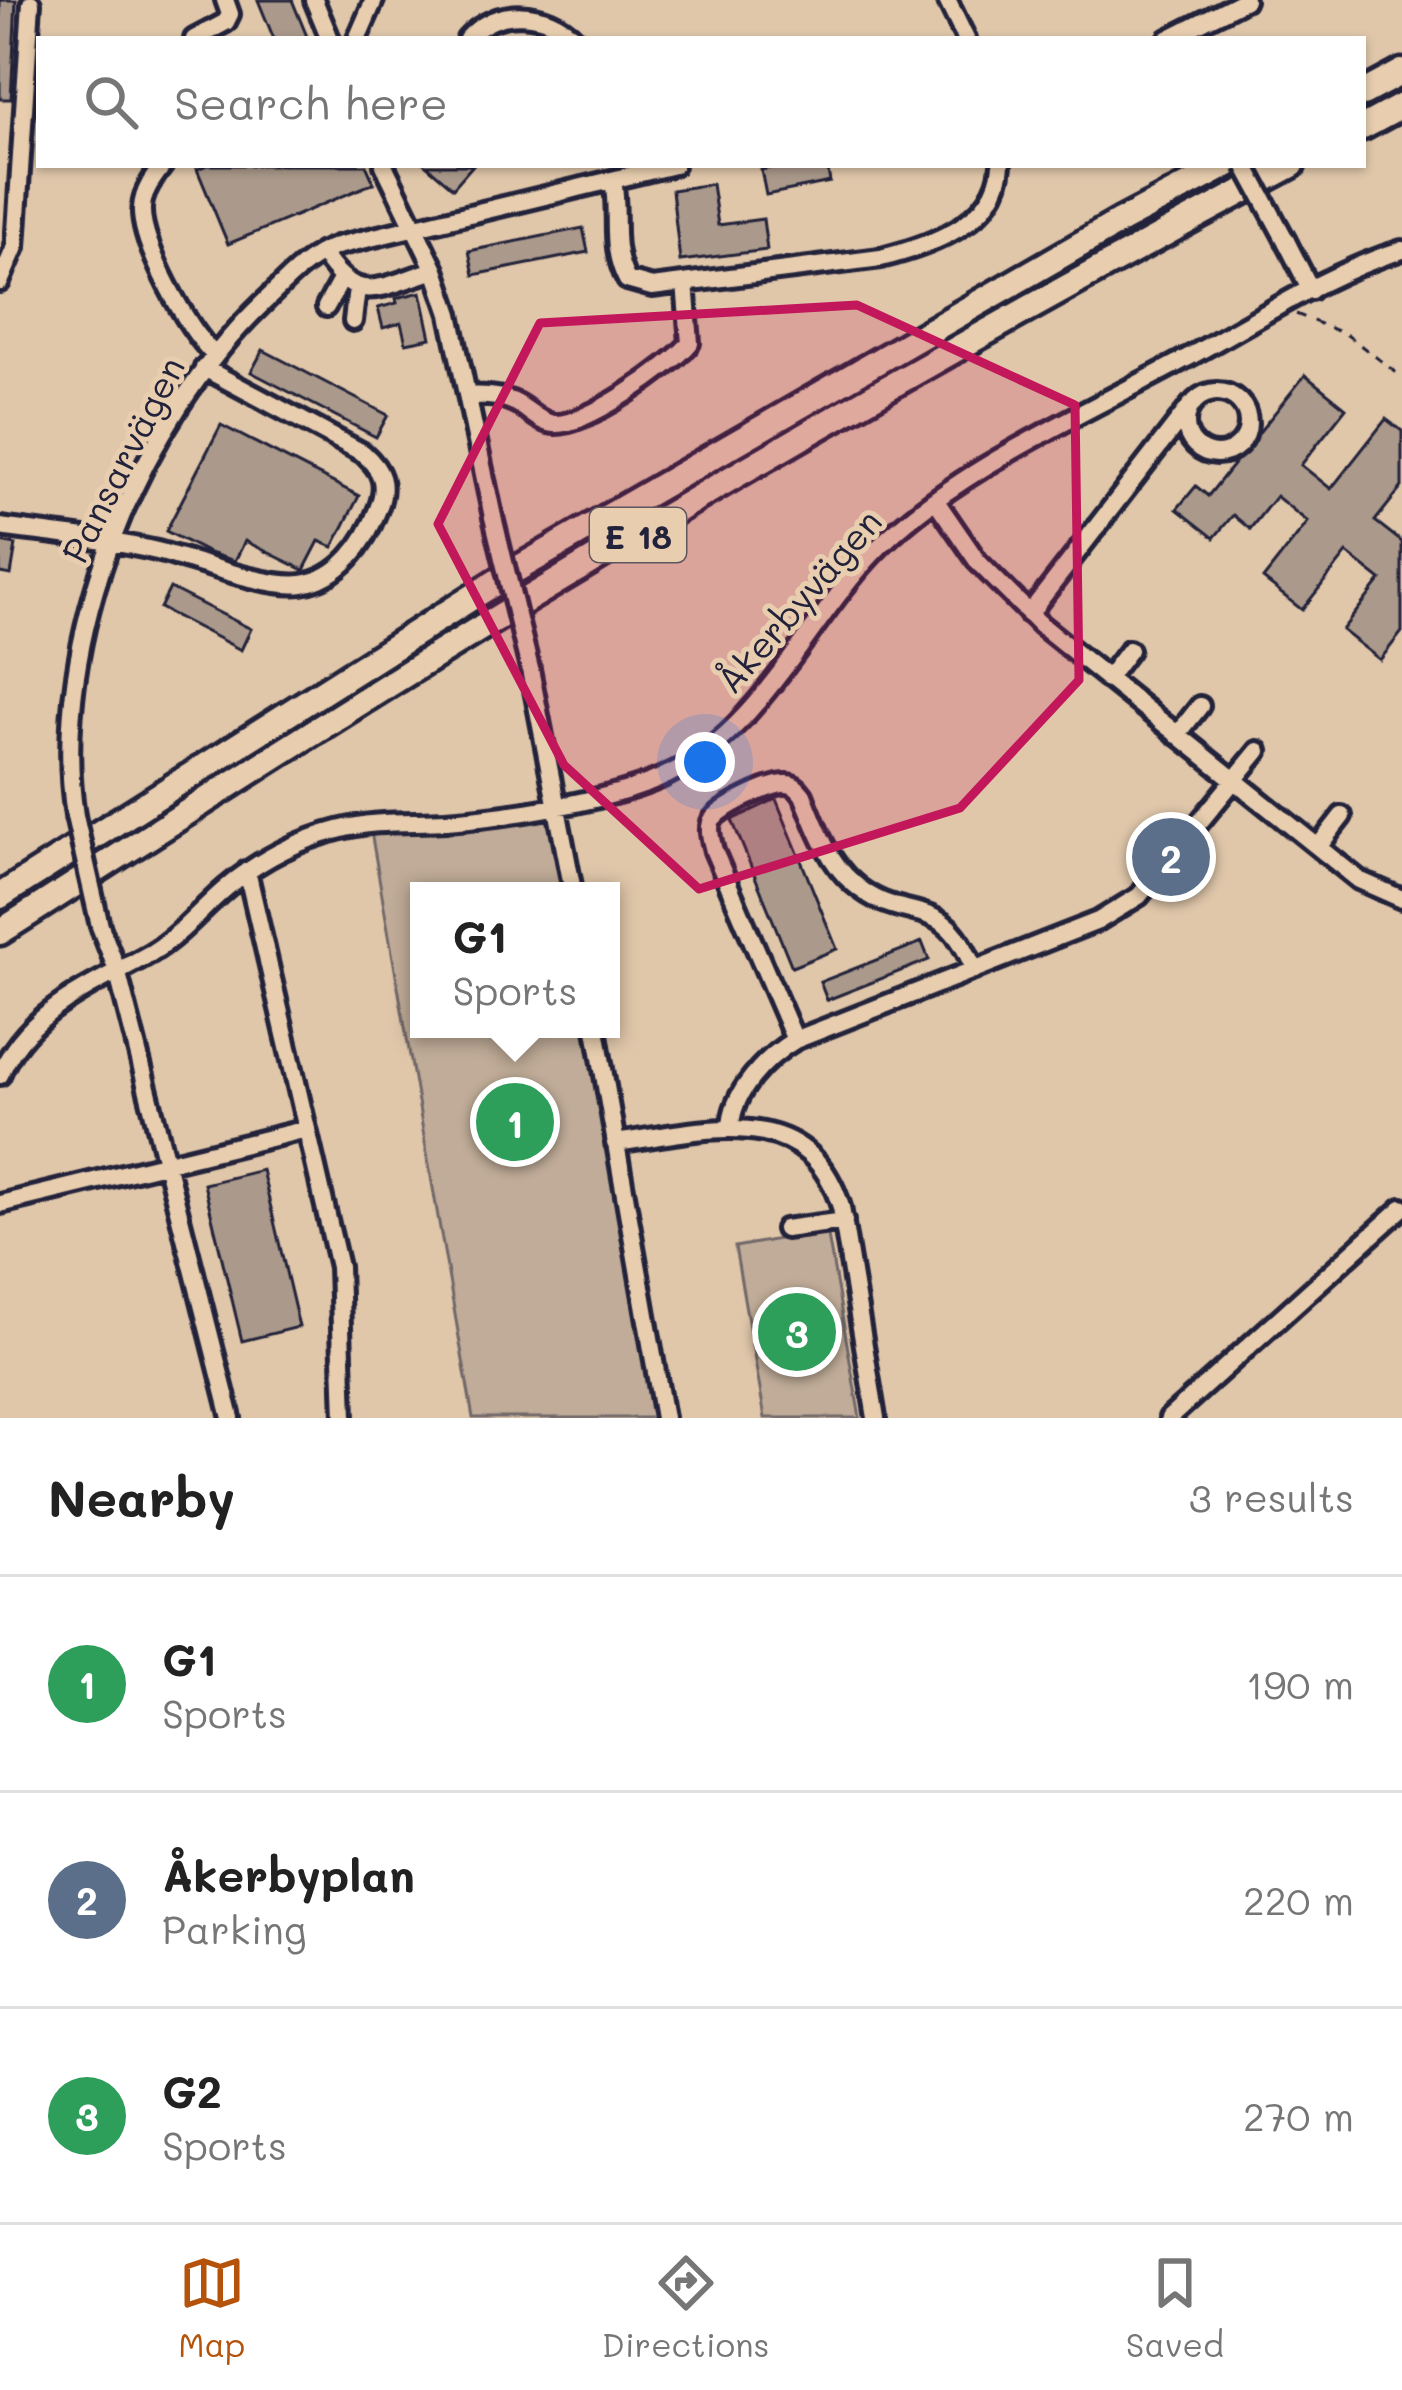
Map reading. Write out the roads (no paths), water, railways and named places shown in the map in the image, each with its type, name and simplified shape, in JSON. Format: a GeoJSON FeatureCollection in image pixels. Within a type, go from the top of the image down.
{"type":"FeatureCollection","features":[{"type":"Feature","properties":{"kind":"highway"},"geometry":{"type":"LineString","coordinates":[[1366,91],[1402,72]]}},
{"type":"Feature","properties":{"kind":"highway"},"geometry":{"type":"LineString","coordinates":[[1366,125],[1402,106]]}},
{"type":"Feature","properties":{"kind":"highway","name":"E 18"},"geometry":{"type":"LineString","coordinates":[[0,896],[512,572],[1221,168]]}},
{"type":"Feature","properties":{"kind":"highway","name":"E 18"},"geometry":{"type":"LineString","coordinates":[[0,932],[430,659],[631,539],[833,420],[1287,168]]}},
{"type":"Feature","properties":{"kind":"street"},"geometry":{"type":"LineString","coordinates":[[200,36],[226,22],[230,14],[225,0]]}},
{"type":"Feature","properties":{"kind":"street"},"geometry":{"type":"LineString","coordinates":[[314,0],[329,36]]}},
{"type":"Feature","properties":{"kind":"street"},"geometry":{"type":"LineString","coordinates":[[358,36],[374,0]]}},
{"type":"Feature","properties":{"kind":"street"},"geometry":{"type":"LineString","coordinates":[[946,0],[965,36]]}},
{"type":"Feature","properties":{"kind":"street"},"geometry":{"type":"LineString","coordinates":[[1178,36],[1245,0]]}},
{"type":"Feature","properties":{"kind":"street"},"geometry":{"type":"LineString","coordinates":[[2,276],[11,238],[31,3]]}},
{"type":"Feature","properties":{"kind":"street"},"geometry":{"type":"LineString","coordinates":[[471,36],[489,21],[513,15],[555,22],[571,36]]}},
{"type":"Feature","properties":{"kind":"street"},"geometry":{"type":"LineString","coordinates":[[5,528],[111,542],[285,585],[319,579],[334,570],[349,559],[370,526],[384,491],[383,476],[373,462],[209,361],[181,314],[144,227],[143,201],[161,168]]}},
{"type":"Feature","properties":{"kind":"street"},"geometry":{"type":"LineString","coordinates":[[386,168],[451,314],[559,804],[572,882]]}},
{"type":"Feature","properties":{"kind":"street"},"geometry":{"type":"LineString","coordinates":[[613,180],[614,244],[627,280],[652,287],[915,250],[980,212],[992,197],[1000,168]]}},
{"type":"Feature","properties":{"kind":"street"},"geometry":{"type":"LineString","coordinates":[[1247,168],[1311,290]]}},
{"type":"Feature","properties":{"kind":"street","name":"Pansarvägen"},"geometry":{"type":"LineString","coordinates":[[117,970],[100,926],[74,816],[68,745],[89,601],[111,542],[180,403],[209,361],[253,312],[322,252],[644,169]]}},
{"type":"Feature","properties":{"kind":"street","name":"Åkerbyvägen"},"geometry":{"type":"LineString","coordinates":[[0,1076],[26,1031],[50,1011],[176,937],[248,871],[307,840],[362,824],[445,821],[559,804],[630,791],[670,775],[706,753],[733,727],[877,549],[936,501],[1030,443],[1288,302],[1402,250]]}},
{"type":"Feature","properties":{"kind":"street"},"geometry":{"type":"LineString","coordinates":[[322,252],[349,284],[353,321]]}},
{"type":"Feature","properties":{"kind":"street"},"geometry":{"type":"LineString","coordinates":[[349,284],[372,288],[435,270]]}},
{"type":"Feature","properties":{"kind":"street"},"geometry":{"type":"LineString","coordinates":[[467,395],[509,399],[551,424],[567,424],[586,415],[666,367],[691,343],[685,283]]}},
{"type":"Feature","properties":{"kind":"street"},"geometry":{"type":"LineString","coordinates":[[326,307],[349,284]]}},
{"type":"Feature","properties":{"kind":"street"},"geometry":{"type":"LineString","coordinates":[[1029,614],[1191,405],[1213,392],[1228,394],[1244,408],[1245,435],[1230,451],[1210,454],[1179,442],[1159,447]]}},
{"type":"Feature","properties":{"kind":"street"},"geometry":{"type":"LineString","coordinates":[[1191,405],[1185,423],[1188,437],[1198,448]]}},
{"type":"Feature","properties":{"kind":"street"},"geometry":{"type":"LineString","coordinates":[[936,501],[978,562],[1029,614],[1359,880],[1402,899]]}},
{"type":"Feature","properties":{"kind":"street"},"geometry":{"type":"LineString","coordinates":[[1107,679],[1129,650]]}},
{"type":"Feature","properties":{"kind":"street"},"geometry":{"type":"LineString","coordinates":[[1177,735],[1200,706]]}},
{"type":"Feature","properties":{"kind":"street"},"geometry":{"type":"LineString","coordinates":[[731,1128],[740,1096],[777,1050],[1098,921],[1139,896],[1258,752]]}},
{"type":"Feature","properties":{"kind":"street"},"geometry":{"type":"LineString","coordinates":[[795,1040],[710,832],[715,814],[724,808],[782,784],[803,795],[831,857],[852,883],[896,908],[946,923],[964,943],[974,970]]}},
{"type":"Feature","properties":{"kind":"street"},"geometry":{"type":"LineString","coordinates":[[1318,847],[1342,816]]}},
{"type":"Feature","properties":{"kind":"street"},"geometry":{"type":"LineString","coordinates":[[248,871],[339,1267],[344,1418]]}},
{"type":"Feature","properties":{"kind":"street"},"geometry":{"type":"LineString","coordinates":[[117,970],[231,1418]]}},
{"type":"Feature","properties":{"kind":"street"},"geometry":{"type":"LineString","coordinates":[[597,1038],[664,1418]]}},
{"type":"Feature","properties":{"kind":"street"},"geometry":{"type":"LineString","coordinates":[[615,1144],[731,1128],[779,1135],[813,1156],[836,1191],[844,1221],[876,1418]]}},
{"type":"Feature","properties":{"kind":"street"},"geometry":{"type":"LineString","coordinates":[[0,1204],[307,1129]]}},
{"type":"Feature","properties":{"kind":"street"},"geometry":{"type":"LineString","coordinates":[[1169,1418],[1402,1208]]}},
{"type":"Feature","properties":{"kind":"street"},"geometry":{"type":"LineString","coordinates":[[785,1229],[844,1221]]}},
{"type":"Feature","properties":{"kind":"place","name":"Åkerbyplan"},"geometry":{"type":"Point","coordinates":[1171,857]}},
{"type":"Feature","properties":{"kind":"place","name":"G1"},"geometry":{"type":"Point","coordinates":[515,1122]}},
{"type":"Feature","properties":{"kind":"place","name":"G2"},"geometry":{"type":"Point","coordinates":[797,1332]}}]}
